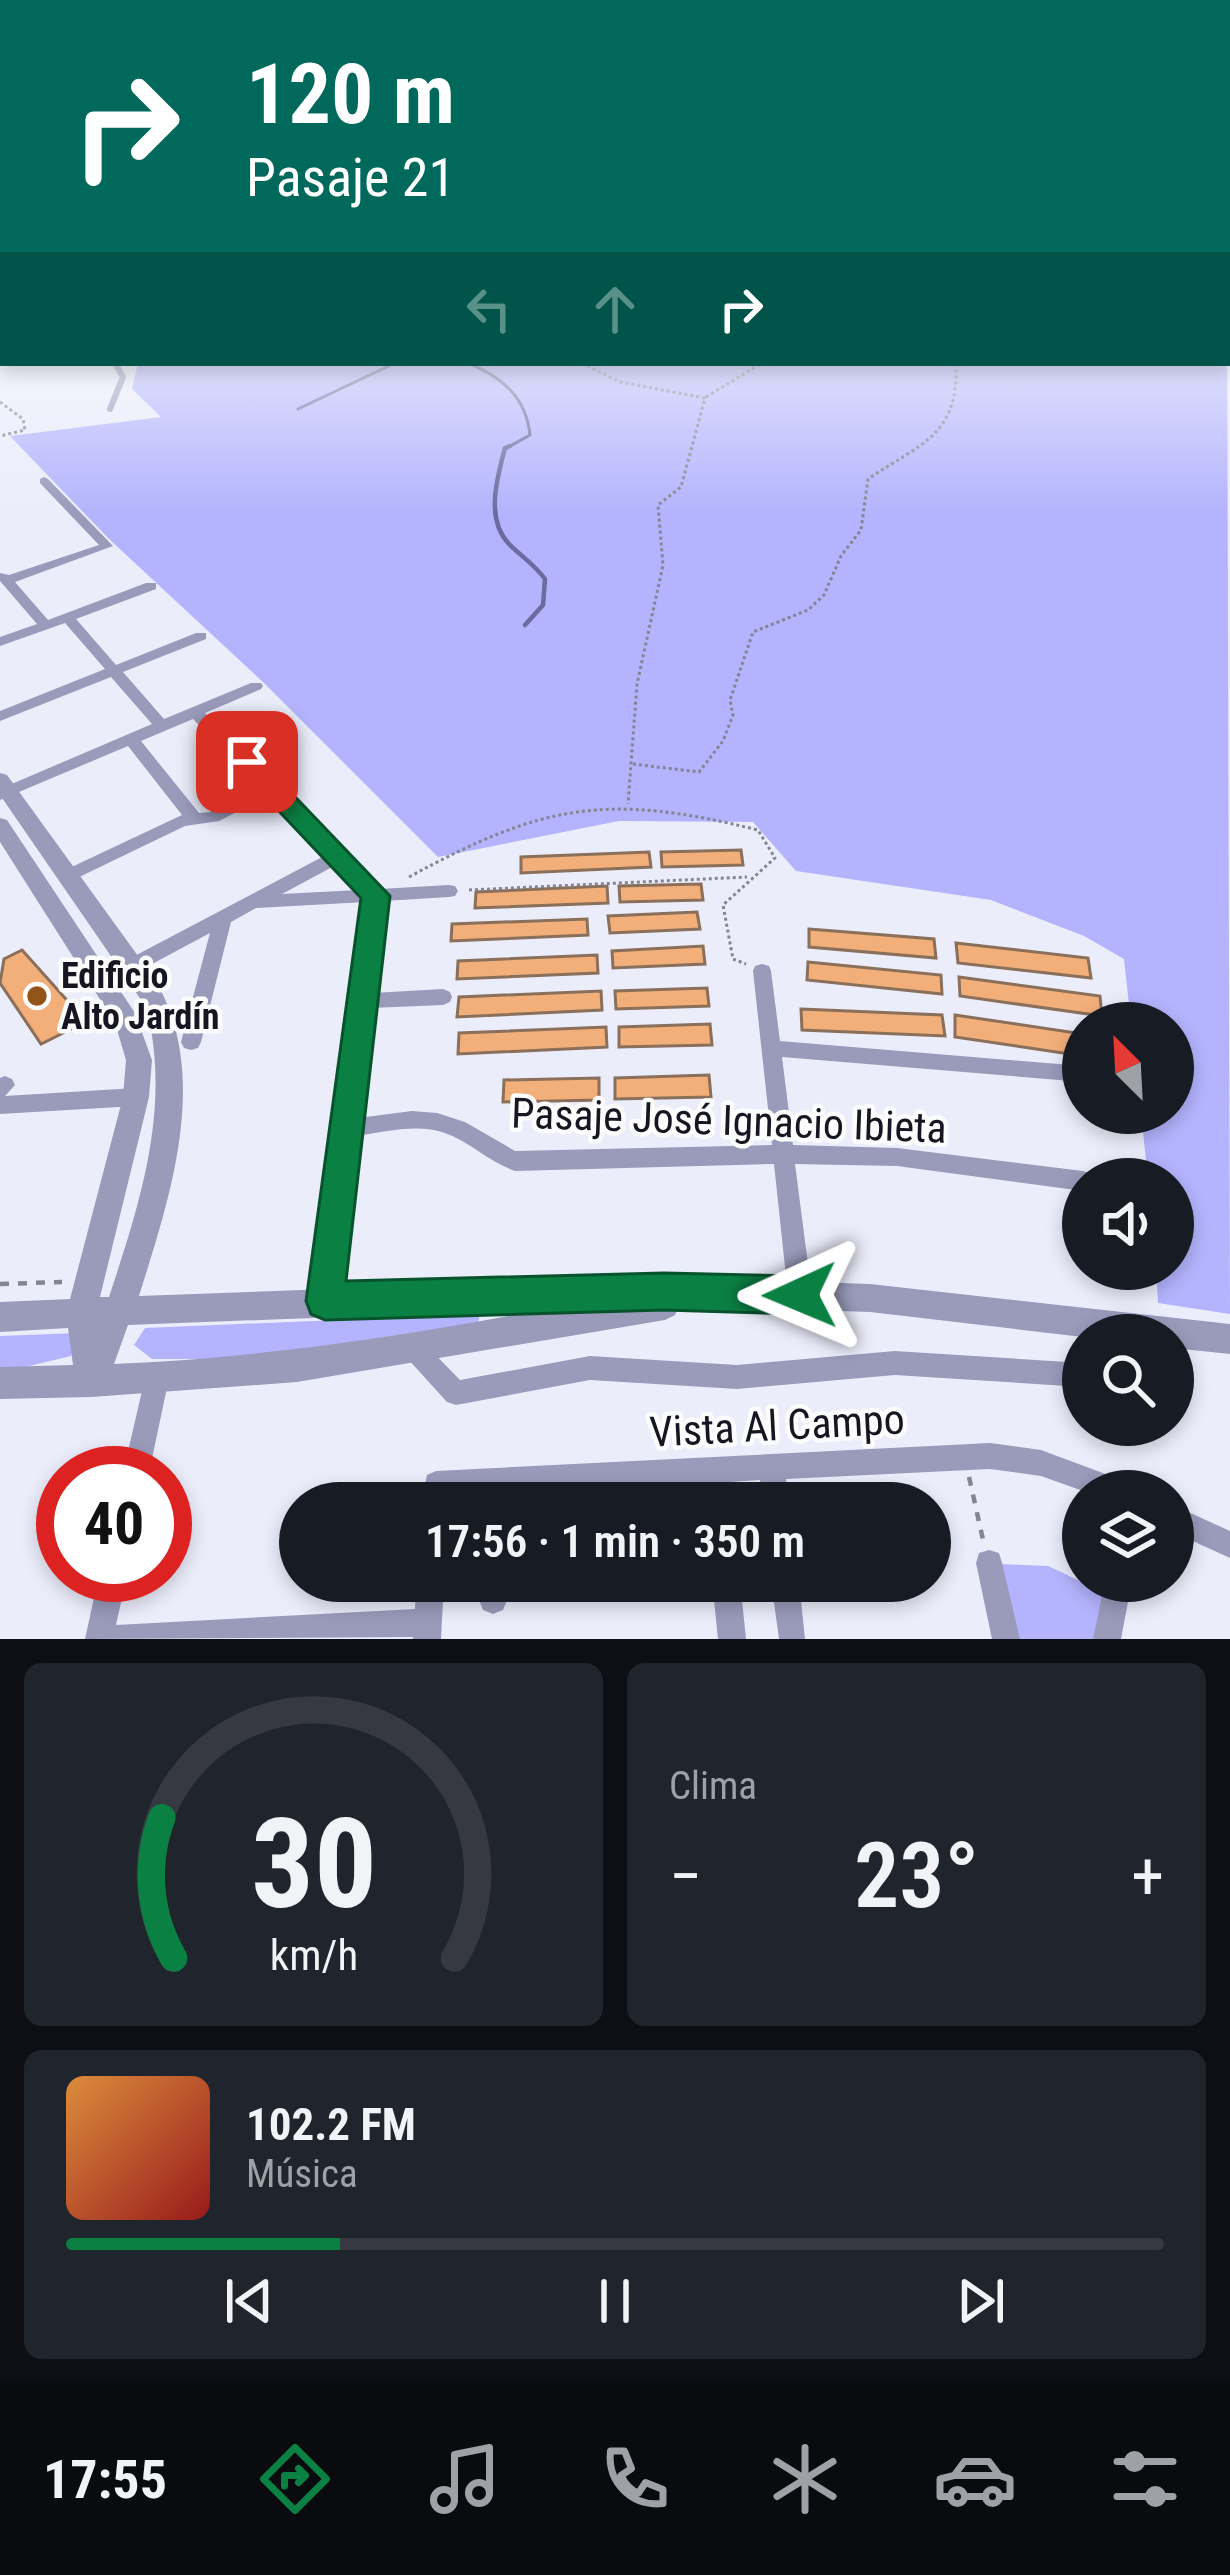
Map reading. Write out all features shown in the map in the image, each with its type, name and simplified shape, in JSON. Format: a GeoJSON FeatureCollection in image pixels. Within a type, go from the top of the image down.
{"type":"FeatureCollection","features":[{"type":"Feature","properties":{"kind":"street"},"geometry":{"type":"LineString","coordinates":[[44,482],[106,546],[4,576],[45,625]]}},
{"type":"Feature","properties":{"kind":"street"},"geometry":{"type":"LineString","coordinates":[[0,642],[151,586]]}},
{"type":"Feature","properties":{"kind":"street"},"geometry":{"type":"LineString","coordinates":[[67,617],[162,726]]}},
{"type":"Feature","properties":{"kind":"street"},"geometry":{"type":"LineString","coordinates":[[0,716],[201,636]]}},
{"type":"Feature","properties":{"kind":"street"},"geometry":{"type":"LineString","coordinates":[[91,1381],[122,1311],[164,1140],[172,1078],[165,1027],[132,966],[3,789],[256,686]]}},
{"type":"Feature","properties":{"kind":"street"},"geometry":{"type":"LineString","coordinates":[[195,712],[376,896]]}},
{"type":"Feature","properties":{"kind":"street"},"geometry":{"type":"LineString","coordinates":[[130,739],[195,820]]}},
{"type":"Feature","properties":{"kind":"street"},"geometry":{"type":"LineString","coordinates":[[67,876],[182,821],[214,817],[273,787]]}},
{"type":"Feature","properties":{"kind":"street"},"geometry":{"type":"LineString","coordinates":[[0,825],[133,1033],[139,1060],[136,1097],[80,1313],[91,1381]]}},
{"type":"Feature","properties":{"kind":"street"},"geometry":{"type":"LineString","coordinates":[[132,966],[337,857]]}},
{"type":"Feature","properties":{"kind":"street"},"geometry":{"type":"LineString","coordinates":[[250,902],[449,890]]}},
{"type":"Feature","properties":{"kind":"street"},"geometry":{"type":"LineString","coordinates":[[325,1301],[376,896]]}},
{"type":"Feature","properties":{"kind":"street"},"geometry":{"type":"LineString","coordinates":[[191,1042],[223,916]]}},
{"type":"Feature","properties":{"kind":"street"},"geometry":{"type":"LineString","coordinates":[[762,970],[800,1295]]}},
{"type":"Feature","properties":{"kind":"street"},"geometry":{"type":"LineString","coordinates":[[361,1001],[442,997]]}},
{"type":"Feature","properties":{"kind":"street"},"geometry":{"type":"LineString","coordinates":[[771,1048],[1062,1072]]}},
{"type":"Feature","properties":{"kind":"street"},"geometry":{"type":"LineString","coordinates":[[2,1093],[136,1097]]}},
{"type":"Feature","properties":{"kind":"street","name":"Pasaje José Ignacio Ibieta"},"geometry":{"type":"LineString","coordinates":[[345,1128],[434,1120],[452,1126],[494,1155],[515,1161],[784,1154],[897,1157],[1062,1178]]}},
{"type":"Feature","properties":{"kind":"street"},"geometry":{"type":"LineString","coordinates":[[0,1317],[325,1301],[664,1292],[870,1298],[1062,1322]]}},
{"type":"Feature","properties":{"kind":"street"},"geometry":{"type":"LineString","coordinates":[[0,1383],[231,1373],[415,1350],[609,1311],[739,1296]]}},
{"type":"Feature","properties":{"kind":"street"},"geometry":{"type":"LineString","coordinates":[[1194,1336],[1230,1339]]}},
{"type":"Feature","properties":{"kind":"street"},"geometry":{"type":"LineString","coordinates":[[415,1350],[456,1393],[590,1369],[737,1377],[895,1363],[1062,1374]]}},
{"type":"Feature","properties":{"kind":"street"},"geometry":{"type":"LineString","coordinates":[[142,1446],[157,1378]]}},
{"type":"Feature","properties":{"kind":"street","name":"Vista Al Campo"},"geometry":{"type":"LineString","coordinates":[[595,1482],[716,1470],[990,1456],[1062,1471]]}},
{"type":"Feature","properties":{"kind":"street"},"geometry":{"type":"LineString","coordinates":[[771,1467],[773,1482]]}},
{"type":"Feature","properties":{"kind":"street"},"geometry":{"type":"LineString","coordinates":[[716,1470],[717,1482]]}},
{"type":"Feature","properties":{"kind":"street"},"geometry":{"type":"LineString","coordinates":[[1194,1528],[1230,1545]]}},
{"type":"Feature","properties":{"kind":"street"},"geometry":{"type":"LineString","coordinates":[[989,1563],[1006,1639]]}},
{"type":"Feature","properties":{"kind":"street"},"geometry":{"type":"LineString","coordinates":[[99,1639],[107,1602]]}},
{"type":"Feature","properties":{"kind":"street"},"geometry":{"type":"LineString","coordinates":[[728,1602],[732,1639]]}},
{"type":"Feature","properties":{"kind":"street"},"geometry":{"type":"LineString","coordinates":[[788,1602],[792,1637]]}},
{"type":"Feature","properties":{"kind":"street"},"geometry":{"type":"LineString","coordinates":[[1107,1639],[1114,1602]]}},
{"type":"Feature","properties":{"kind":"street"},"geometry":{"type":"LineString","coordinates":[[114,1639],[427,1631]]}},
{"type":"Feature","properties":{"kind":"lane"},"geometry":{"type":"LineString","coordinates":[[110,409],[123,376],[117,366]]}},
{"type":"Feature","properties":{"kind":"path"},"geometry":{"type":"LineString","coordinates":[[584,366],[604,379],[705,398],[757,366]]}},
{"type":"Feature","properties":{"kind":"path"},"geometry":{"type":"LineString","coordinates":[[633,764],[699,772],[723,741],[733,715],[730,700],[753,632],[808,610],[824,595],[841,556],[861,530],[868,479],[932,442],[950,423],[957,394],[956,366]]}},
{"type":"Feature","properties":{"kind":"path"},"geometry":{"type":"LineString","coordinates":[[628,806],[637,684],[662,566],[658,505],[681,487],[705,398]]}},
{"type":"Feature","properties":{"kind":"path"},"geometry":{"type":"LineString","coordinates":[[0,402],[23,419],[25,430],[0,436]]}},
{"type":"Feature","properties":{"kind":"path"},"geometry":{"type":"LineString","coordinates":[[376,896],[538,820],[628,806],[690,813],[758,830],[775,858],[723,905],[734,959],[762,970]]}},
{"type":"Feature","properties":{"kind":"path"},"geometry":{"type":"LineString","coordinates":[[449,890],[748,878]]}},
{"type":"Feature","properties":{"kind":"path"},"geometry":{"type":"LineString","coordinates":[[0,1284],[88,1281]]}},
{"type":"Feature","properties":{"kind":"path"},"geometry":{"type":"LineString","coordinates":[[964,1458],[989,1563]]}},
{"type":"Feature","properties":{"kind":"shaded area"},"geometry":{"type":"Polygon","coordinates":[[[137,366],[1227,366],[1230,1314],[1158,1303],[1157,1290],[1194,1290],[1194,1158],[1146,1158],[1143,1134],[1194,1134],[1194,1002],[1129,1002],[1124,959],[1084,936],[991,900],[796,871],[753,822],[619,821],[438,857],[263,682],[109,539],[10,436],[161,417],[132,389],[137,366]]]}},
{"type":"Feature","properties":{"kind":"shaded area"},"geometry":{"type":"Polygon","coordinates":[[[480,1314],[478,1323],[239,1359],[152,1359],[134,1345],[145,1328],[480,1314]]]}},
{"type":"Feature","properties":{"kind":"shaded area"},"geometry":{"type":"Polygon","coordinates":[[[78,1333],[71,1356],[0,1368],[0,1336],[78,1333]]]}},
{"type":"Feature","properties":{"kind":"shaded area"},"geometry":{"type":"Polygon","coordinates":[[[999,1564],[1048,1566],[1062,1573],[1062,1602],[1107,1602],[1101,1639],[1017,1639],[999,1564]]]}},
{"type":"Feature","properties":{"kind":"building"},"geometry":{"type":"Polygon","coordinates":[[[741,850],[743,865],[662,867],[661,852],[741,850]]]}},
{"type":"Feature","properties":{"kind":"building"},"geometry":{"type":"Polygon","coordinates":[[[649,852],[651,867],[521,873],[521,857],[649,852]]]}},
{"type":"Feature","properties":{"kind":"building"},"geometry":{"type":"Polygon","coordinates":[[[701,884],[703,900],[620,902],[619,886],[701,884]]]}},
{"type":"Feature","properties":{"kind":"building"},"geometry":{"type":"Polygon","coordinates":[[[607,886],[608,903],[475,908],[476,892],[607,886]]]}},
{"type":"Feature","properties":{"kind":"building"},"geometry":{"type":"Polygon","coordinates":[[[697,912],[700,929],[610,933],[608,916],[697,912]]]}},
{"type":"Feature","properties":{"kind":"building"},"geometry":{"type":"Polygon","coordinates":[[[587,919],[588,935],[451,941],[452,924],[587,919]]]}},
{"type":"Feature","properties":{"kind":"building"},"geometry":{"type":"Polygon","coordinates":[[[809,929],[934,939],[936,958],[809,947],[809,929]]]}},
{"type":"Feature","properties":{"kind":"building"},"geometry":{"type":"Polygon","coordinates":[[[956,943],[1088,958],[1091,978],[958,963],[956,943]]]}},
{"type":"Feature","properties":{"kind":"building"},"geometry":{"type":"Polygon","coordinates":[[[703,946],[705,964],[613,968],[612,951],[703,946]]]}},
{"type":"Feature","properties":{"kind":"building","name":"Edificio Alto Jardín"},"geometry":{"type":"Polygon","coordinates":[[[22,950],[74,1008],[69,1012],[79,1025],[41,1044],[0,983],[4,959],[22,950]]]}},
{"type":"Feature","properties":{"kind":"building"},"geometry":{"type":"Polygon","coordinates":[[[597,955],[598,973],[457,979],[458,961],[597,955]]]}},
{"type":"Feature","properties":{"kind":"building"},"geometry":{"type":"Polygon","coordinates":[[[808,962],[941,975],[942,994],[807,980],[808,962]]]}},
{"type":"Feature","properties":{"kind":"building"},"geometry":{"type":"Polygon","coordinates":[[[959,977],[1100,996],[1101,1002],[1062,1002],[1062,1010],[960,996],[959,977]]]}},
{"type":"Feature","properties":{"kind":"building"},"geometry":{"type":"Polygon","coordinates":[[[707,988],[709,1006],[616,1009],[615,991],[707,988]]]}},
{"type":"Feature","properties":{"kind":"building"},"geometry":{"type":"Polygon","coordinates":[[[601,991],[602,1010],[457,1017],[459,997],[601,991]]]}},
{"type":"Feature","properties":{"kind":"building"},"geometry":{"type":"Polygon","coordinates":[[[801,1009],[942,1015],[945,1036],[802,1030],[801,1009]]]}},
{"type":"Feature","properties":{"kind":"building"},"geometry":{"type":"Polygon","coordinates":[[[955,1015],[1062,1031],[1062,1053],[955,1037],[955,1015]]]}},
{"type":"Feature","properties":{"kind":"building"},"geometry":{"type":"Polygon","coordinates":[[[710,1024],[712,1045],[619,1047],[619,1027],[710,1024]]]}},
{"type":"Feature","properties":{"kind":"building"},"geometry":{"type":"Polygon","coordinates":[[[606,1027],[607,1047],[458,1054],[459,1033],[606,1027]]]}},
{"type":"Feature","properties":{"kind":"building"},"geometry":{"type":"Polygon","coordinates":[[[709,1075],[711,1097],[615,1099],[615,1078],[709,1075]]]}},
{"type":"Feature","properties":{"kind":"building"},"geometry":{"type":"Polygon","coordinates":[[[599,1078],[599,1100],[503,1102],[504,1080],[599,1078]]]}},
{"type":"Feature","properties":{"kind":"waterway"},"geometry":{"type":"LineString","coordinates":[[298,409],[389,366]]}},
{"type":"Feature","properties":{"kind":"waterway"},"geometry":{"type":"LineString","coordinates":[[474,366],[502,382],[518,399],[528,422],[530,435],[505,449]]}},
{"type":"Feature","properties":{"kind":"waterway"},"geometry":{"type":"LineString","coordinates":[[510,446],[505,448],[496,485],[497,523],[509,544],[545,579],[543,605],[525,625]]}},
{"type":"Feature","properties":{"kind":"place","name":"Edificio Alto Jardín"},"geometry":{"type":"Point","coordinates":[37,996]}},
{"type":"Feature","properties":{"kind":"route"},"geometry":{"type":"LineString","coordinates":[[247,762],[376,896],[325,1301],[664,1292],[800,1295]]}}]}
